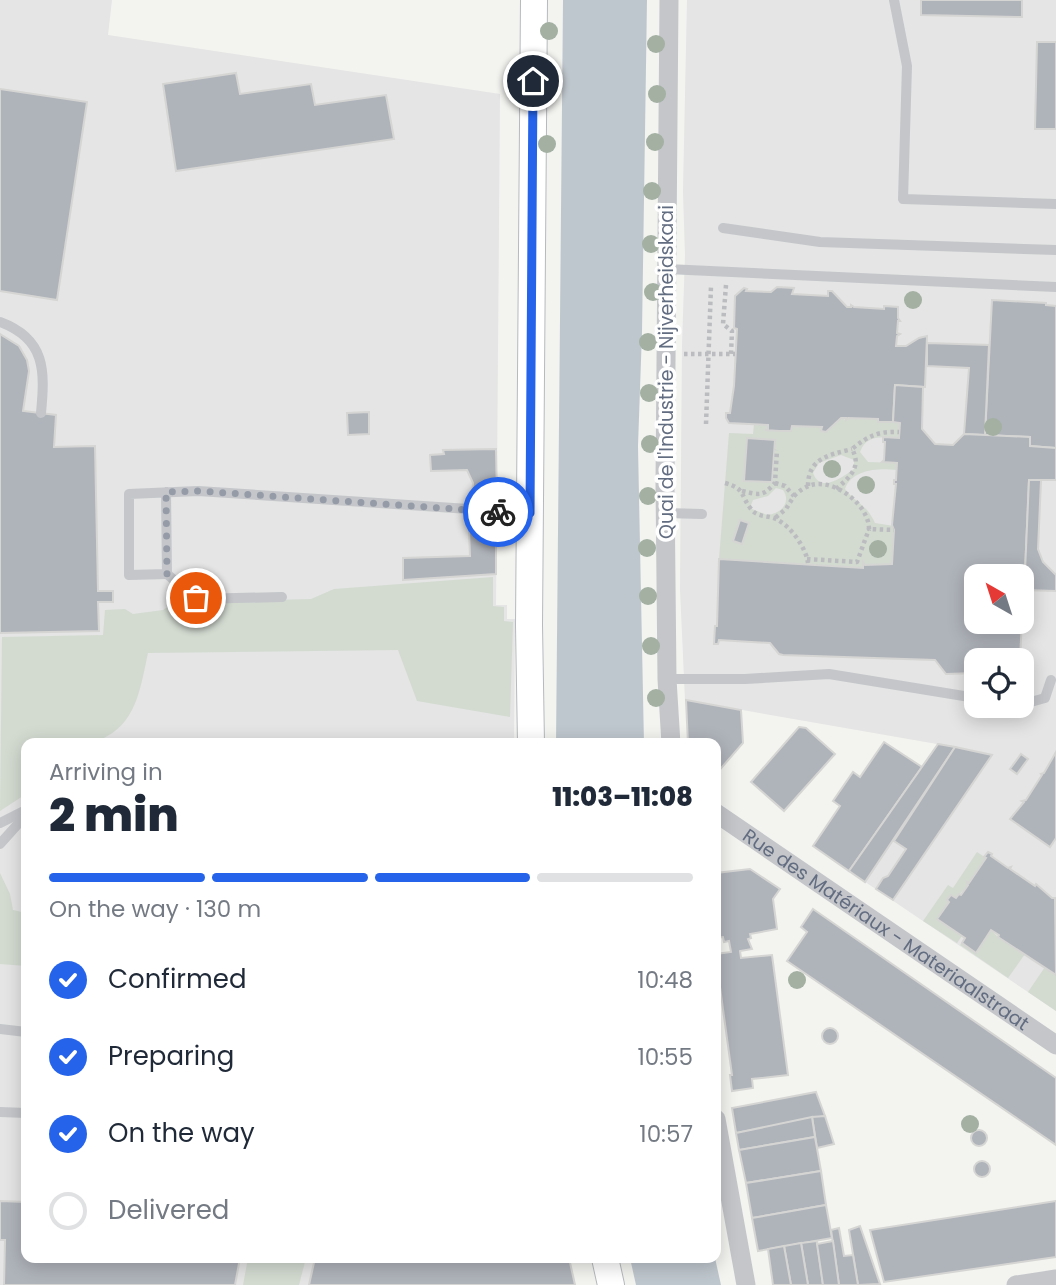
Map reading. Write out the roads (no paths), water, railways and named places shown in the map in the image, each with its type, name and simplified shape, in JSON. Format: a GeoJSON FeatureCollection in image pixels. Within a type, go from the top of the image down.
{"type":"FeatureCollection","features":[{"type":"Feature","properties":{"kind":"street"},"geometry":{"type":"LineString","coordinates":[[531,738],[534,0]]}},
{"type":"Feature","properties":{"kind":"street","name":"Quai de l'Industrie - Nijverheidskaai"},"geometry":{"type":"LineString","coordinates":[[669,0],[665,513],[667,679],[671,738]]}},
{"type":"Feature","properties":{"kind":"street","name":"Rue des Matériaux - Materiaalstraat"},"geometry":{"type":"LineString","coordinates":[[721,816],[1056,1045]]}},
{"type":"Feature","properties":{"kind":"street"},"geometry":{"type":"LineString","coordinates":[[721,1147],[746,1285]]}},
{"type":"Feature","properties":{"kind":"street"},"geometry":{"type":"LineString","coordinates":[[606,1263],[611,1285]]}},
{"type":"Feature","properties":{"kind":"street"},"geometry":{"type":"LineString","coordinates":[[1016,1285],[1056,1279]]}},
{"type":"Feature","properties":{"kind":"lane"},"geometry":{"type":"LineString","coordinates":[[894,0],[907,66],[903,199],[1056,204]]}},
{"type":"Feature","properties":{"kind":"lane"},"geometry":{"type":"LineString","coordinates":[[723,228],[820,242],[1056,250]]}},
{"type":"Feature","properties":{"kind":"lane"},"geometry":{"type":"LineString","coordinates":[[667,269],[1056,287]]}},
{"type":"Feature","properties":{"kind":"lane"},"geometry":{"type":"LineString","coordinates":[[0,322],[14,327],[36,349],[43,365],[41,413]]}},
{"type":"Feature","properties":{"kind":"lane"},"geometry":{"type":"LineString","coordinates":[[282,597],[196,598],[167,574],[129,575],[129,494],[198,491],[530,513]]}},
{"type":"Feature","properties":{"kind":"lane"},"geometry":{"type":"LineString","coordinates":[[166,492],[167,574]]}},
{"type":"Feature","properties":{"kind":"lane"},"geometry":{"type":"LineString","coordinates":[[665,513],[702,514]]}},
{"type":"Feature","properties":{"kind":"lane"},"geometry":{"type":"LineString","coordinates":[[667,679],[734,680],[829,674],[964,696]]}},
{"type":"Feature","properties":{"kind":"lane"},"geometry":{"type":"LineString","coordinates":[[1034,701],[1045,698],[1051,680]]}},
{"type":"Feature","properties":{"kind":"lane"},"geometry":{"type":"LineString","coordinates":[[0,823],[21,814]]}},
{"type":"Feature","properties":{"kind":"lane"},"geometry":{"type":"LineString","coordinates":[[0,844],[21,818]]}},
{"type":"Feature","properties":{"kind":"lane"},"geometry":{"type":"LineString","coordinates":[[0,1029],[21,1031]]}},
{"type":"Feature","properties":{"kind":"lane"},"geometry":{"type":"LineString","coordinates":[[0,1112],[21,1113]]}}]}
